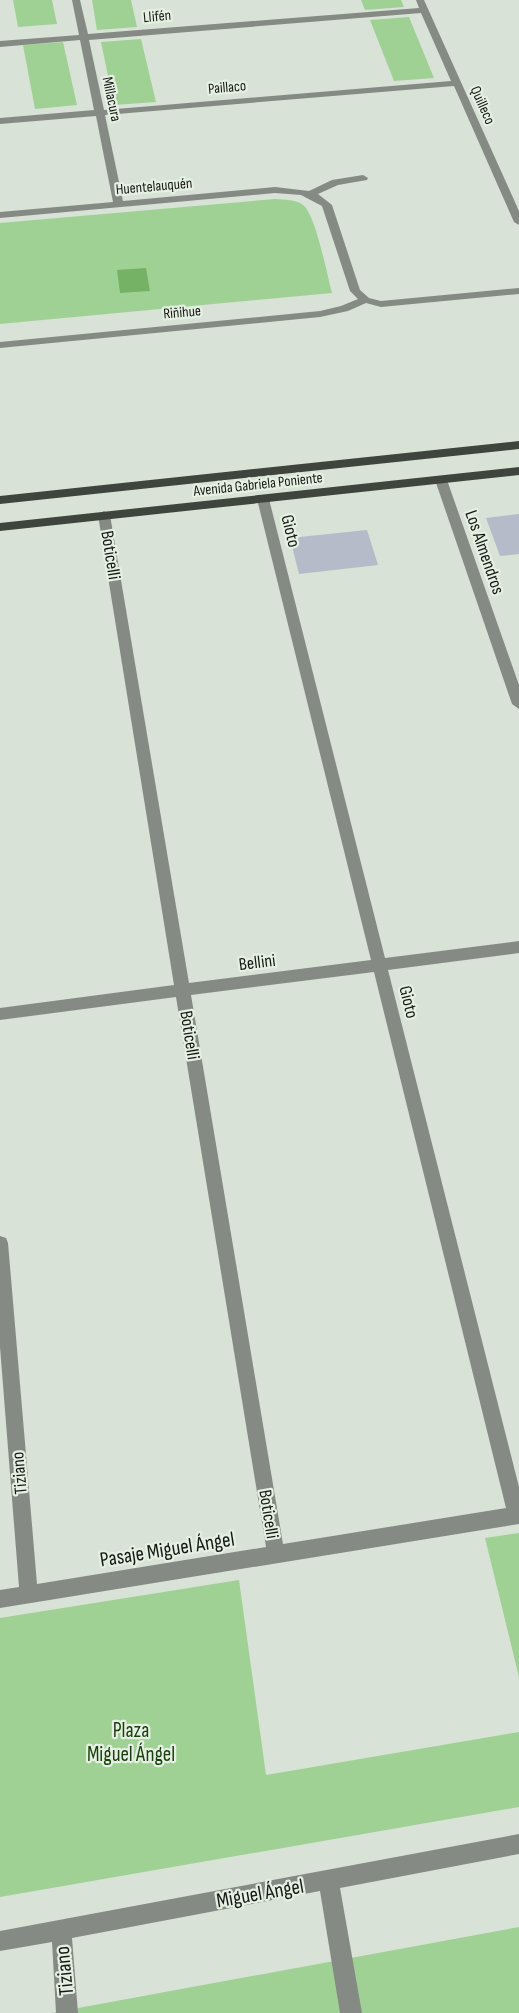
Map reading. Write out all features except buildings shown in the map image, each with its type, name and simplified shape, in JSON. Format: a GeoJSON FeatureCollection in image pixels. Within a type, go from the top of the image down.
{"type":"FeatureCollection","features":[{"type":"Feature","properties":{"kind":"main road","name":"Avenida Gabriela Poniente"},"geometry":{"type":"LineString","coordinates":[[0,501],[519,445]]}},
{"type":"Feature","properties":{"kind":"main road","name":"Avenida Gabriela Poniente"},"geometry":{"type":"LineString","coordinates":[[0,527],[519,471]]}},
{"type":"Feature","properties":{"kind":"street","name":"Millacura"},"geometry":{"type":"LineString","coordinates":[[76,0],[119,204]]}},
{"type":"Feature","properties":{"kind":"street","name":"Quilleco"},"geometry":{"type":"LineString","coordinates":[[420,0],[519,222]]}},
{"type":"Feature","properties":{"kind":"street","name":"Llifén"},"geometry":{"type":"LineString","coordinates":[[0,44],[424,10]]}},
{"type":"Feature","properties":{"kind":"street","name":"Paillaco"},"geometry":{"type":"LineString","coordinates":[[0,121],[457,83]]}},
{"type":"Feature","properties":{"kind":"street","name":"Huentelauquén"},"geometry":{"type":"LineString","coordinates":[[0,215],[275,190],[310,194],[327,185],[363,178]]}},
{"type":"Feature","properties":{"kind":"street"},"geometry":{"type":"LineString","coordinates":[[310,194],[327,206],[355,291],[365,300],[390,303],[519,291]]}},
{"type":"Feature","properties":{"kind":"street","name":"Riñihue"},"geometry":{"type":"LineString","coordinates":[[0,345],[320,314],[344,309],[365,300]]}},
{"type":"Feature","properties":{"kind":"street","name":"Los Almendros"},"geometry":{"type":"LineString","coordinates":[[441,480],[519,704]]}},
{"type":"Feature","properties":{"kind":"street","name":"Gioto"},"geometry":{"type":"LineString","coordinates":[[263,499],[518,1515]]}},
{"type":"Feature","properties":{"kind":"street","name":"Boticelli"},"geometry":{"type":"LineString","coordinates":[[105,516],[276,1554]]}},
{"type":"Feature","properties":{"kind":"street","name":"Bellini"},"geometry":{"type":"LineString","coordinates":[[0,1014],[519,947]]}},
{"type":"Feature","properties":{"kind":"street","name":"Tiziano"},"geometry":{"type":"LineString","coordinates":[[0,1243],[29,1595]]}},
{"type":"Feature","properties":{"kind":"street","name":"Pasaje Miguel Ángel"},"geometry":{"type":"LineString","coordinates":[[0,1599],[518,1515]]}},
{"type":"Feature","properties":{"kind":"street","name":"Miguel Ángel"},"geometry":{"type":"LineString","coordinates":[[0,1941],[519,1844]]}},
{"type":"Feature","properties":{"kind":"street"},"geometry":{"type":"LineString","coordinates":[[328,1880],[351,2013]]}},
{"type":"Feature","properties":{"kind":"street","name":"Tiziano"},"geometry":{"type":"LineString","coordinates":[[61,1929],[67,2013]]}},
{"type":"Feature","properties":{"kind":"green space"},"geometry":{"type":"Polygon","coordinates":[[[13,0],[52,0],[57,24],[18,27],[13,0]]]}},
{"type":"Feature","properties":{"kind":"green space"},"geometry":{"type":"Polygon","coordinates":[[[92,0],[131,0],[137,27],[97,30],[92,0]]]}},
{"type":"Feature","properties":{"kind":"green space"},"geometry":{"type":"Polygon","coordinates":[[[361,0],[401,0],[404,7],[365,10],[361,0]]]}},
{"type":"Feature","properties":{"kind":"green space"},"geometry":{"type":"Polygon","coordinates":[[[409,17],[434,78],[394,81],[370,20],[409,17]]]}},
{"type":"Feature","properties":{"kind":"green space"},"geometry":{"type":"Polygon","coordinates":[[[141,39],[156,102],[114,105],[101,42],[141,39]]]}},
{"type":"Feature","properties":{"kind":"green space"},"geometry":{"type":"Polygon","coordinates":[[[63,42],[77,105],[35,109],[23,45],[63,42]]]}},
{"type":"Feature","properties":{"kind":"green space"},"geometry":{"type":"Polygon","coordinates":[[[275,199],[297,202],[308,211],[317,232],[332,293],[0,324],[0,223],[275,199]]]}},
{"type":"Feature","properties":{"kind":"green space"},"geometry":{"type":"Polygon","coordinates":[[[519,1533],[519,1677],[485,1538],[519,1533]]]}},
{"type":"Feature","properties":{"kind":"green space","name":"Plaza Miguel Ángel"},"geometry":{"type":"Polygon","coordinates":[[[239,1580],[266,1775],[519,1732],[519,1807],[0,1897],[0,1618],[239,1580]]]}},
{"type":"Feature","properties":{"kind":"green space"},"geometry":{"type":"Polygon","coordinates":[[[519,1927],[519,2013],[51,2013],[519,1927]]]}},
{"type":"Feature","properties":{"kind":"shaded area"},"geometry":{"type":"Polygon","coordinates":[[[146,268],[150,291],[120,293],[117,270],[146,268]]]}}]}
